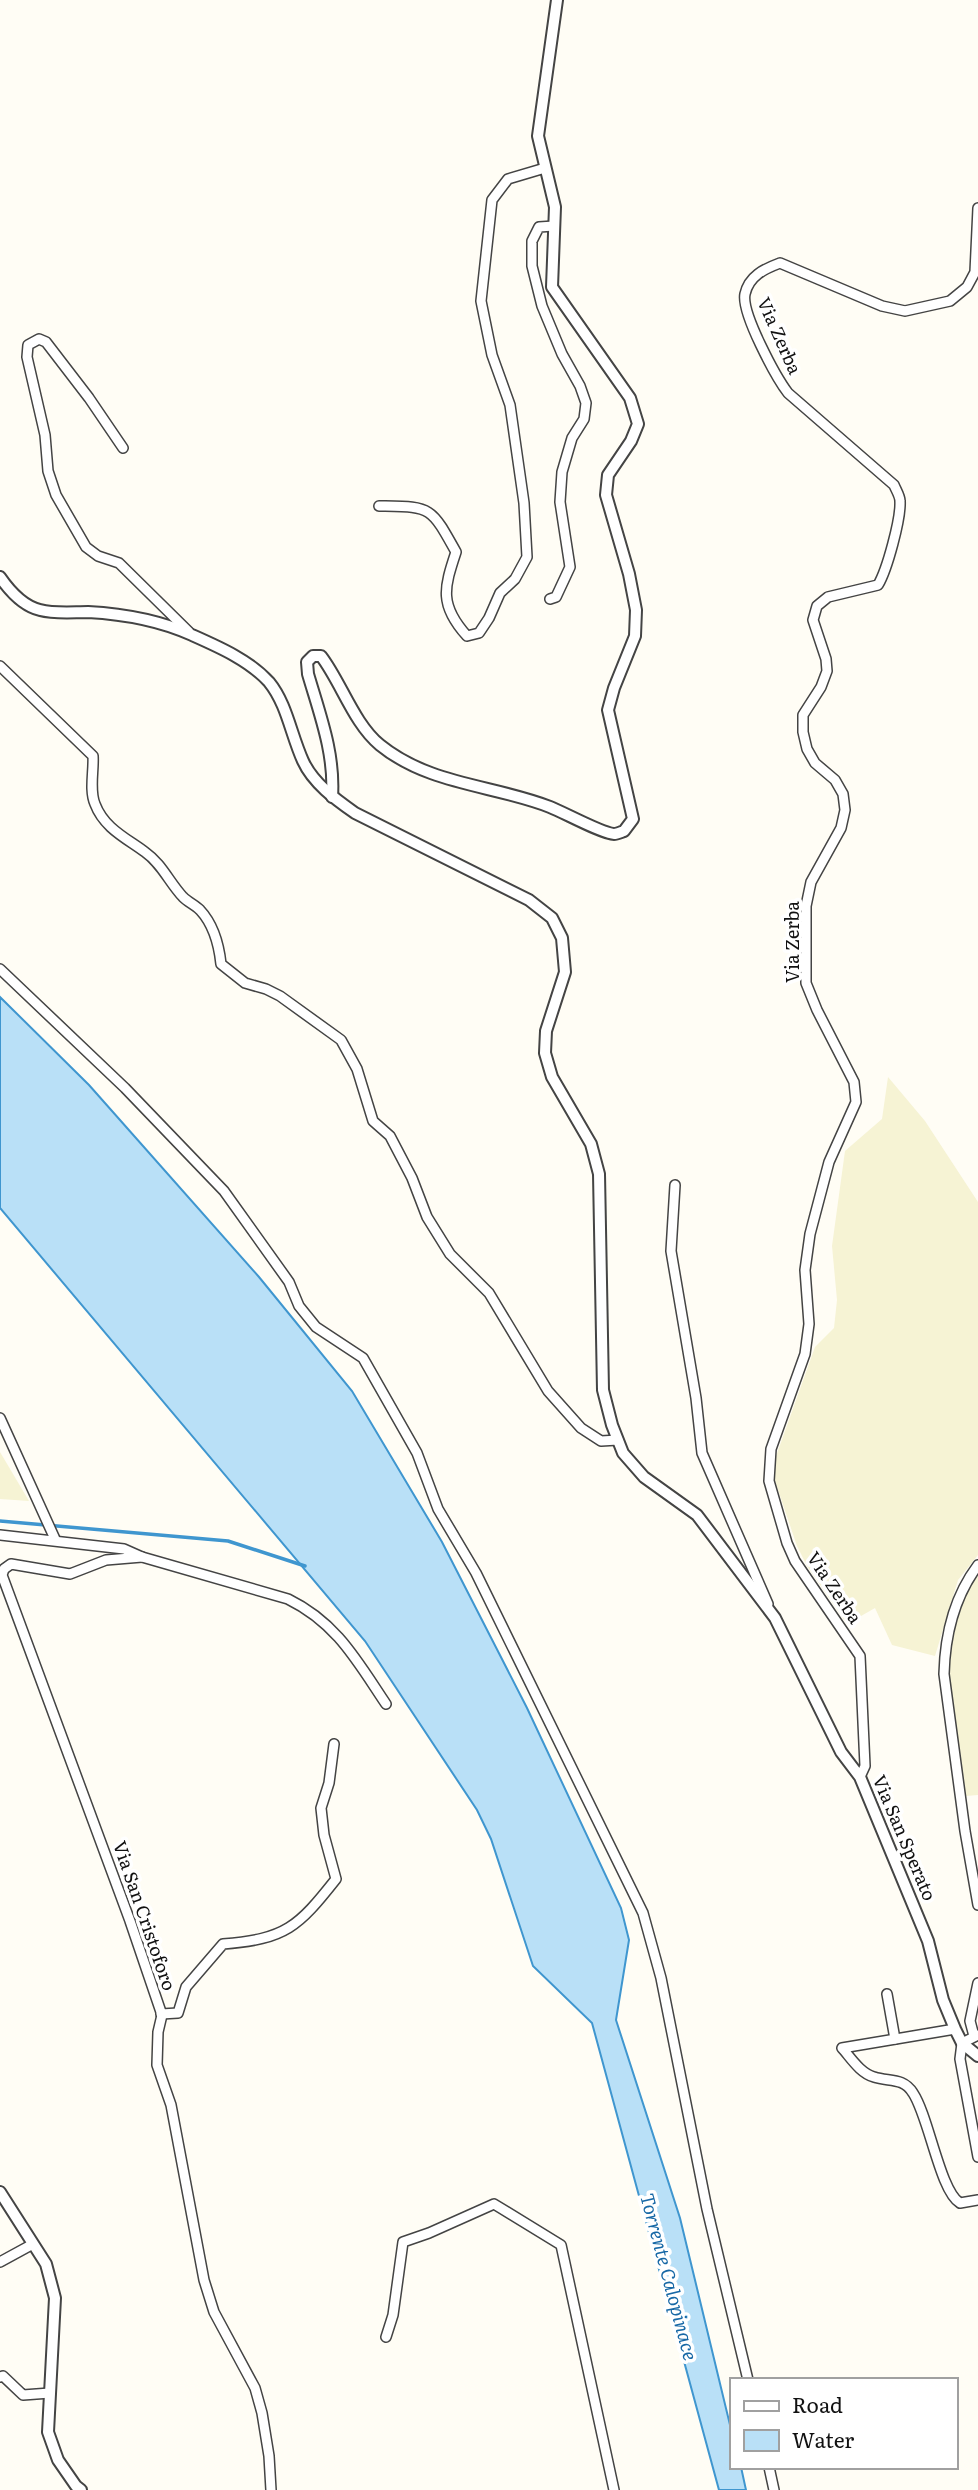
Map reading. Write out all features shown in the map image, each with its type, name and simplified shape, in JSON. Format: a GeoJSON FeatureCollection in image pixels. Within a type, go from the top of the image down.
{"type":"FeatureCollection","features":[{"type":"Feature","properties":{"kind":"street"},"geometry":{"type":"LineString","coordinates":[[332,797],[334,773],[308,674],[307,662],[313,656],[321,656],[331,668],[364,727],[379,744],[410,764],[451,780],[548,806],[612,834],[624,831],[632,819],[608,710],[635,636],[636,610],[606,495],[608,475],[631,441],[638,424],[629,398],[552,287],[555,207],[538,136],[557,0]]}},
{"type":"Feature","properties":{"kind":"street"},"geometry":{"type":"LineString","coordinates":[[379,506],[421,507],[438,520],[456,552],[448,577],[447,599],[452,619],[467,636],[479,633],[500,593],[515,579],[527,557],[521,481],[510,405],[492,355],[481,301],[492,200],[508,179],[545,168]]}},
{"type":"Feature","properties":{"kind":"street","name":"Via Zerba"},"geometry":{"type":"LineString","coordinates":[[860,1777],[864,1766],[860,1656],[795,1561],[769,1481],[771,1449],[805,1354],[809,1324],[804,1270],[810,1234],[829,1161],[856,1102],[854,1082],[806,983],[806,906],[811,882],[841,828],[845,810],[843,794],[835,780],[815,763],[807,749],[803,732],[803,715],[821,687],[827,671],[826,659],[813,620],[817,606],[828,597],[878,585],[884,575],[900,499],[894,485],[805,410],[778,380],[749,317],[744,296],[750,281],[763,269],[780,263],[882,306],[905,311],[950,301],[967,287],[975,272],[978,208]]}},
{"type":"Feature","properties":{"kind":"street"},"geometry":{"type":"LineString","coordinates":[[550,599],[556,597],[570,567],[560,502],[562,472],[572,438],[584,419],[586,403],[542,306],[532,266],[531,241],[539,227],[554,226]]}},
{"type":"Feature","properties":{"kind":"street"},"geometry":{"type":"LineString","coordinates":[[123,448],[46,342],[39,339],[28,345],[27,357],[45,435],[48,471],[56,495],[86,547],[98,556],[119,563],[190,634]]}},
{"type":"Feature","properties":{"kind":"street","name":"Via San Sperato"},"geometry":{"type":"LineString","coordinates":[[0,576],[22,602],[40,610],[111,613],[145,618],[190,634],[245,662],[270,683],[290,723],[303,762],[332,797],[355,813],[530,900],[552,918],[562,938],[565,972],[546,1031],[545,1053],[552,1077],[591,1144],[599,1174],[603,1390],[618,1440],[623,1453],[645,1477],[697,1516],[774,1616],[841,1752],[860,1777],[928,1941],[943,2000],[962,2043]]}},
{"type":"Feature","properties":{"kind":"street"},"geometry":{"type":"LineString","coordinates":[[0,666],[93,756],[94,804],[106,823],[159,864],[183,897],[200,911],[213,929],[221,964],[245,983],[279,996],[341,1040],[357,1069],[373,1121],[390,1136],[412,1178],[427,1217],[450,1254],[489,1293],[548,1391],[581,1428],[601,1441],[618,1440]]}},
{"type":"Feature","properties":{"kind":"street"},"geometry":{"type":"LineString","coordinates":[[0,969],[125,1088],[224,1191],[289,1282],[299,1306],[316,1327],[363,1358],[416,1453],[438,1509],[477,1573],[643,1913],[661,1978],[706,2209],[748,2378]]}},
{"type":"Feature","properties":{"kind":"street"},"geometry":{"type":"LineString","coordinates":[[675,1185],[671,1251],[696,1398],[702,1453],[774,1616]]}},
{"type":"Feature","properties":{"kind":"street"},"geometry":{"type":"LineString","coordinates":[[0,1418],[52,1536]]}},
{"type":"Feature","properties":{"kind":"street"},"geometry":{"type":"LineString","coordinates":[[0,1535],[52,1536],[124,1549],[142,1557],[288,1599],[306,1608],[341,1637],[386,1704]]}},
{"type":"Feature","properties":{"kind":"street","name":"Via San Cristoforo"},"geometry":{"type":"LineString","coordinates":[[142,1557],[106,1560],[70,1574],[11,1563],[2,1575],[98,1832],[161,2014],[157,2065],[171,2105],[204,2280],[214,2312],[255,2388],[266,2434],[271,2490]]}},
{"type":"Feature","properties":{"kind":"street"},"geometry":{"type":"LineString","coordinates":[[978,1565],[965,1583],[954,1608],[945,1648],[944,1674],[965,1832],[978,1905]]}},
{"type":"Feature","properties":{"kind":"street"},"geometry":{"type":"LineString","coordinates":[[161,2014],[178,2013],[186,1987],[223,1944],[258,1941],[286,1930],[307,1916],[336,1879],[324,1835],[321,1808],[329,1783],[334,1744]]}},
{"type":"Feature","properties":{"kind":"street"},"geometry":{"type":"LineString","coordinates":[[962,2043],[976,2036],[970,2021],[978,1983]]}},
{"type":"Feature","properties":{"kind":"street"},"geometry":{"type":"LineString","coordinates":[[887,1994],[895,2039]]}},
{"type":"Feature","properties":{"kind":"street"},"geometry":{"type":"LineString","coordinates":[[955,2029],[842,2048],[859,2069],[872,2077],[897,2080],[914,2093],[933,2140],[948,2192],[960,2203],[978,2200]]}},
{"type":"Feature","properties":{"kind":"street"},"geometry":{"type":"LineString","coordinates":[[962,2043],[978,2056]]}},
{"type":"Feature","properties":{"kind":"street"},"geometry":{"type":"LineString","coordinates":[[962,2043],[960,2059],[978,2157]]}},
{"type":"Feature","properties":{"kind":"street"},"geometry":{"type":"LineString","coordinates":[[0,2192],[46,2264],[55,2298],[48,2432],[58,2460],[75,2486],[81,2490]]}},
{"type":"Feature","properties":{"kind":"street"},"geometry":{"type":"LineString","coordinates":[[386,2337],[393,2315],[403,2242],[494,2204],[561,2245],[614,2490]]}},
{"type":"Feature","properties":{"kind":"street"},"geometry":{"type":"LineString","coordinates":[[0,2262],[33,2244]]}},
{"type":"Feature","properties":{"kind":"street"},"geometry":{"type":"LineString","coordinates":[[0,2377],[3,2376],[23,2395],[50,2392]]}},
{"type":"Feature","properties":{"kind":"street"},"geometry":{"type":"LineString","coordinates":[[769,2469],[774,2490]]}},
{"type":"Feature","properties":{"kind":"shaded area"},"geometry":{"type":"Polygon","coordinates":[[[888,1077],[925,1121],[978,1202],[978,1555],[958,1580],[935,1656],[892,1645],[875,1608],[847,1624],[807,1566],[797,1546],[773,1475],[775,1459],[815,1347],[834,1328],[837,1300],[832,1246],[845,1151],[882,1119],[888,1077]]]}},
{"type":"Feature","properties":{"kind":"shaded area"},"geometry":{"type":"Polygon","coordinates":[[[0,1452],[29,1501],[0,1499],[0,1452]]]}},
{"type":"Feature","properties":{"kind":"shaded area"},"geometry":{"type":"Polygon","coordinates":[[[978,1572],[978,1795],[966,1796],[949,1677],[950,1645],[963,1592],[978,1572]]]}},
{"type":"Feature","properties":{"kind":"water","name":"Torrente Calopinace"},"geometry":{"type":"Polygon","coordinates":[[[0,997],[89,1085],[259,1277],[352,1391],[442,1542],[527,1708],[621,1908],[629,1940],[616,2020],[680,2218],[730,2425],[730,2469],[741,2469],[746,2490],[719,2490],[592,2023],[533,1966],[491,1839],[477,1810],[365,1641],[0,1208],[0,997]]]}},
{"type":"Feature","properties":{"kind":"waterway"},"geometry":{"type":"LineString","coordinates":[[0,1521],[228,1541],[305,1566]]}}]}
